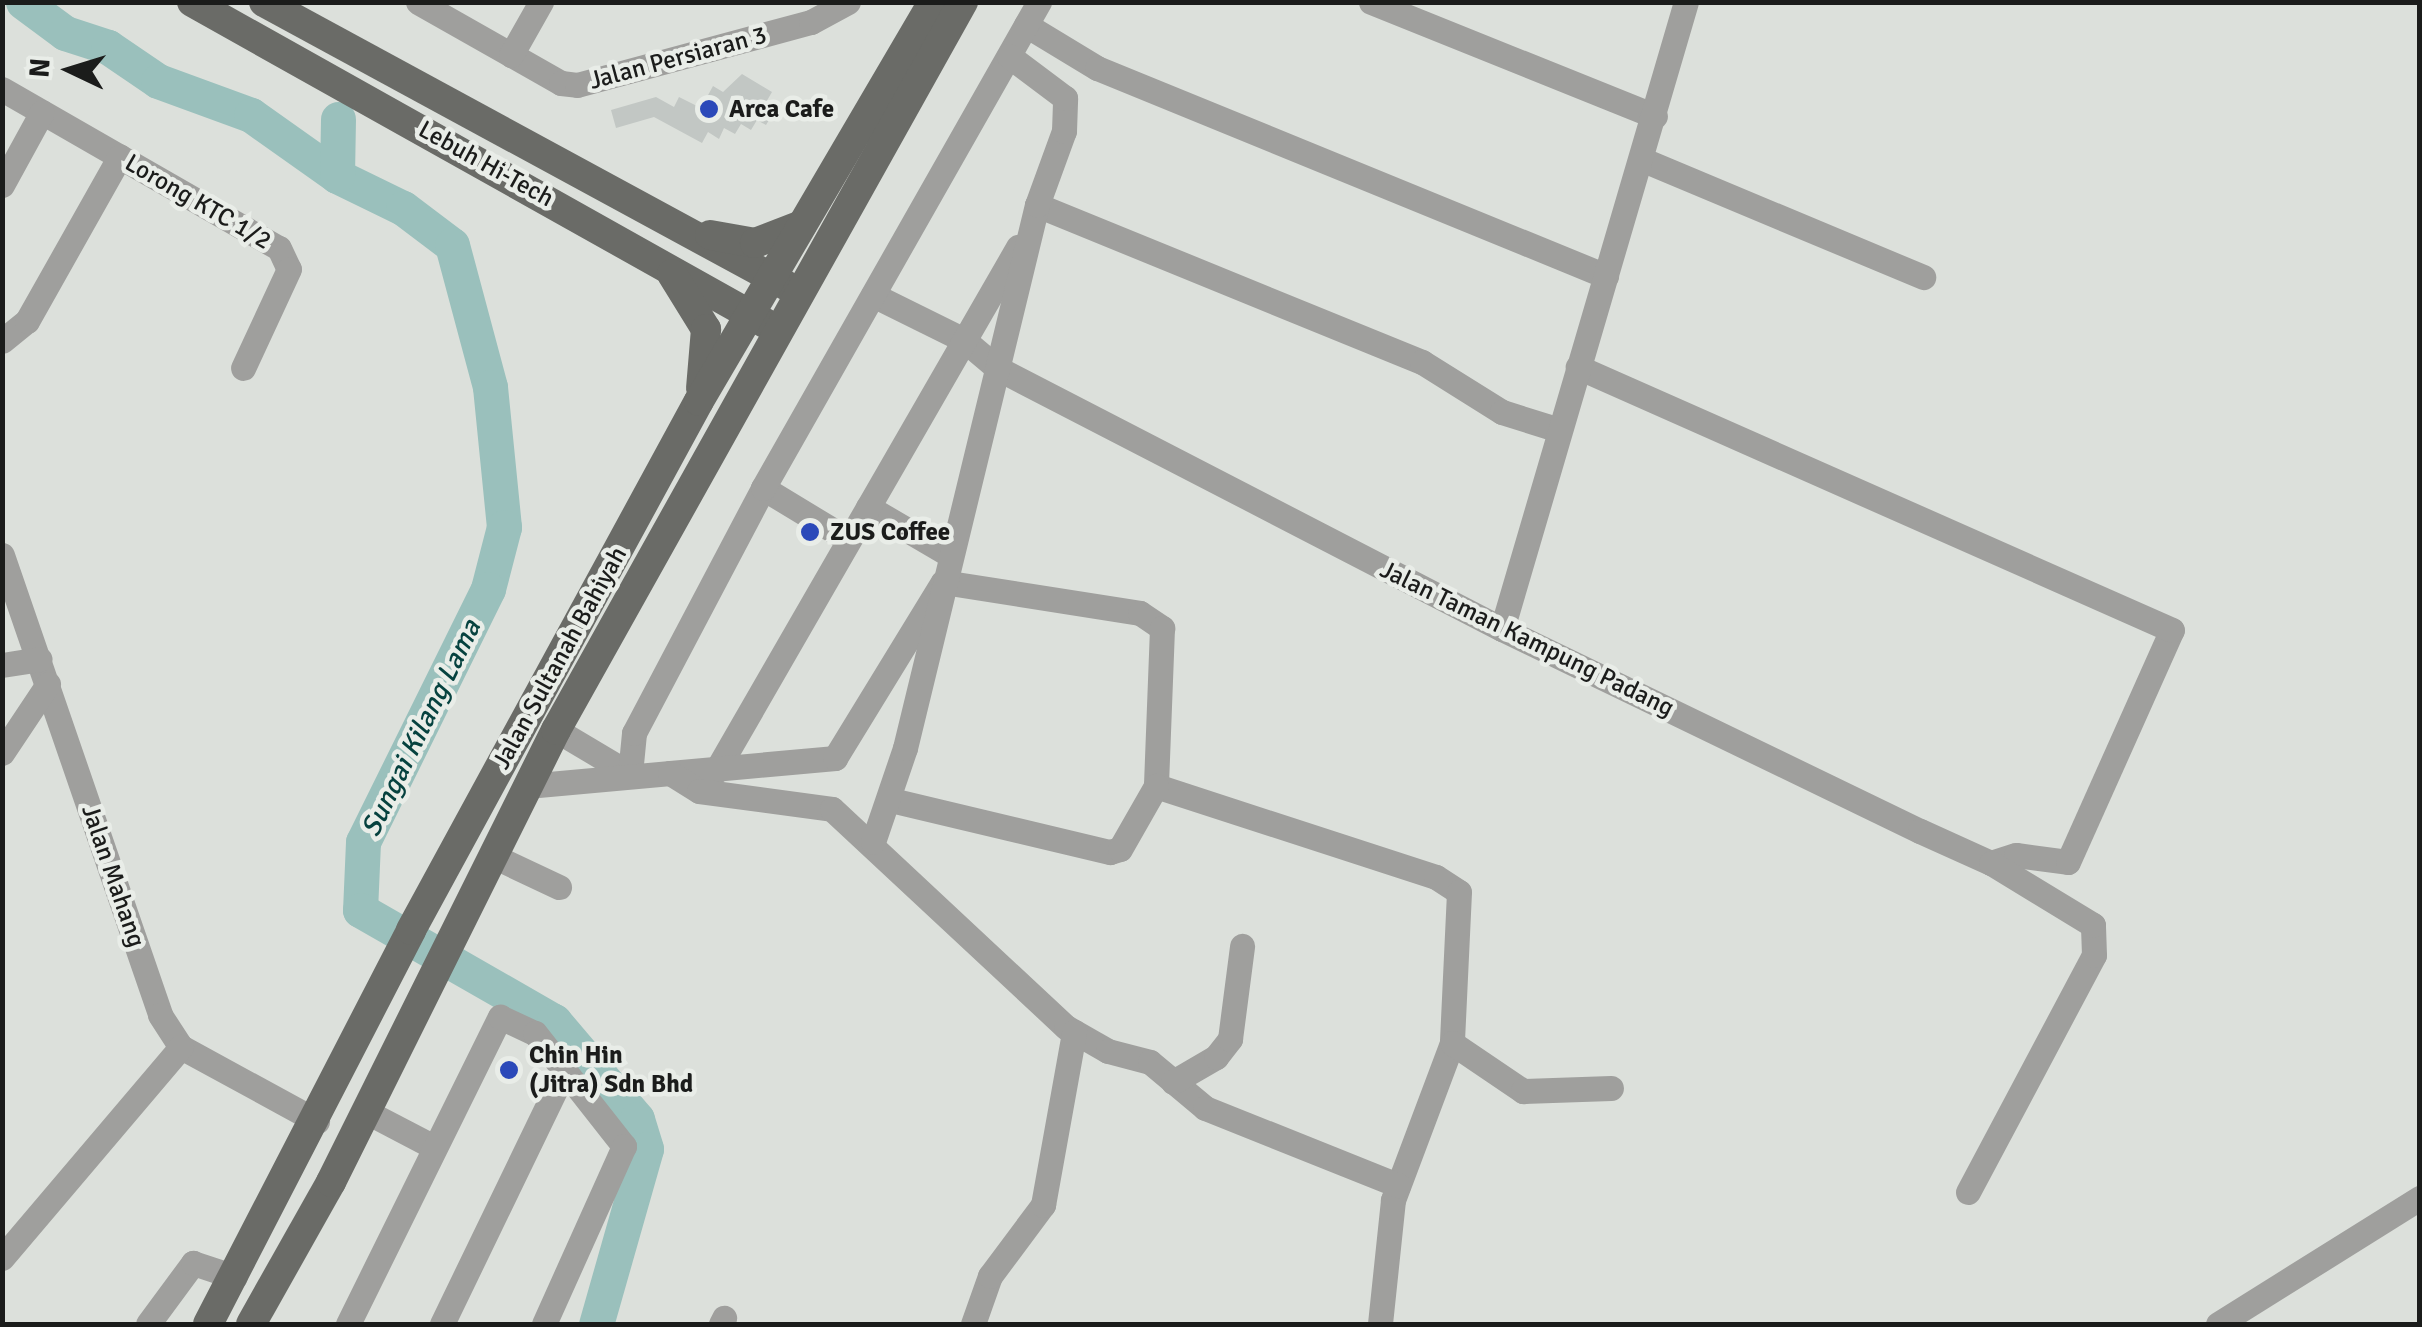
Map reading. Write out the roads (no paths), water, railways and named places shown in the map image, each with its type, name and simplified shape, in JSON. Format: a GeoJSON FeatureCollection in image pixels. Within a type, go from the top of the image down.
{"type":"FeatureCollection","features":[{"type":"Feature","properties":{"kind":"main road","name":"Lebuh Hi-Tech"},"geometry":{"type":"LineString","coordinates":[[192,2],[657,258],[763,322]]}},
{"type":"Feature","properties":{"kind":"main road","name":"Lebuh Hi-Tech"},"geometry":{"type":"LineString","coordinates":[[264,2],[785,285]]}},
{"type":"Feature","properties":{"kind":"main road","name":"Jalan Sultanah Bahiyah"},"geometry":{"type":"LineString","coordinates":[[785,285],[802,226],[932,2]]}},
{"type":"Feature","properties":{"kind":"main road","name":"Jalan Sultanah Bahiyah"},"geometry":{"type":"LineString","coordinates":[[251,1324],[364,1111],[763,322],[963,2]]}},
{"type":"Feature","properties":{"kind":"main road"},"geometry":{"type":"LineString","coordinates":[[676,226],[755,242],[802,226]]}},
{"type":"Feature","properties":{"kind":"main road"},"geometry":{"type":"LineString","coordinates":[[657,258],[706,329],[699,401]]}},
{"type":"Feature","properties":{"kind":"main road","name":"Jalan Sultanah Bahiyah"},"geometry":{"type":"LineString","coordinates":[[208,1324],[317,1122],[406,942],[699,401],[763,322]]}},
{"type":"Feature","properties":{"kind":"street"},"geometry":{"type":"LineString","coordinates":[[418,2],[510,55],[541,2]]}},
{"type":"Feature","properties":{"kind":"street","name":"Jalan Persiaran 3"},"geometry":{"type":"LineString","coordinates":[[510,55],[561,83],[577,85],[811,22],[848,2]]}},
{"type":"Feature","properties":{"kind":"street"},"geometry":{"type":"LineString","coordinates":[[1371,2],[1655,116]]}},
{"type":"Feature","properties":{"kind":"street"},"geometry":{"type":"LineString","coordinates":[[1502,629],[1686,2]]}},
{"type":"Feature","properties":{"kind":"street"},"geometry":{"type":"LineString","coordinates":[[630,774],[634,732],[764,488],[1033,14],[1097,68],[1606,276]]}},
{"type":"Feature","properties":{"kind":"street"},"geometry":{"type":"LineString","coordinates":[[873,842],[891,800],[948,554],[1035,213],[1064,131],[1065,98],[1009,56]]}},
{"type":"Feature","properties":{"kind":"street","name":"Lorong KTC 1/2"},"geometry":{"type":"LineString","coordinates":[[2,89],[286,258],[289,269],[243,368]]}},
{"type":"Feature","properties":{"kind":"street"},"geometry":{"type":"LineString","coordinates":[[2,186],[42,112]]}},
{"type":"Feature","properties":{"kind":"street"},"geometry":{"type":"LineString","coordinates":[[3,342],[28,321],[120,156]]}},
{"type":"Feature","properties":{"kind":"street"},"geometry":{"type":"LineString","coordinates":[[1641,159],[1923,277]]}},
{"type":"Feature","properties":{"kind":"street"},"geometry":{"type":"LineString","coordinates":[[716,771],[1035,213]]}},
{"type":"Feature","properties":{"kind":"street"},"geometry":{"type":"LineString","coordinates":[[1035,213],[1422,362],[1502,412],[1559,430]]}},
{"type":"Feature","properties":{"kind":"street","name":"Jalan Taman Kampung Padang"},"geometry":{"type":"LineString","coordinates":[[873,295],[964,340],[997,368],[1502,629],[1992,863],[2093,925],[2094,954],[1968,1192]]}},
{"type":"Feature","properties":{"kind":"street"},"geometry":{"type":"LineString","coordinates":[[1578,367],[2172,630],[2068,862],[2016,855],[1992,863]]}},
{"type":"Feature","properties":{"kind":"street"},"geometry":{"type":"LineString","coordinates":[[764,488],[849,540]]}},
{"type":"Feature","properties":{"kind":"street"},"geometry":{"type":"LineString","coordinates":[[868,507],[948,554]]}},
{"type":"Feature","properties":{"kind":"street","name":"Jalan Mahang"},"geometry":{"type":"LineString","coordinates":[[2,556],[160,1014],[180,1047]]}},
{"type":"Feature","properties":{"kind":"street"},"geometry":{"type":"LineString","coordinates":[[527,786],[835,758],[943,582]]}},
{"type":"Feature","properties":{"kind":"street"},"geometry":{"type":"LineString","coordinates":[[891,800],[1116,852],[1156,786],[1162,628],[1140,613],[943,582]]}},
{"type":"Feature","properties":{"kind":"street"},"geometry":{"type":"LineString","coordinates":[[2,665],[40,660]]}},
{"type":"Feature","properties":{"kind":"street"},"geometry":{"type":"LineString","coordinates":[[2,753],[48,684]]}},
{"type":"Feature","properties":{"kind":"street"},"geometry":{"type":"LineString","coordinates":[[556,730],[630,774]]}},
{"type":"Feature","properties":{"kind":"street"},"geometry":{"type":"LineString","coordinates":[[670,773],[699,791],[821,805],[873,842],[1029,999],[1074,1032],[1108,1051],[1150,1062],[1205,1108],[1398,1184]]}},
{"type":"Feature","properties":{"kind":"street"},"geometry":{"type":"LineString","coordinates":[[1156,786],[1436,877],[1459,892],[1452,1043],[1398,1184],[1384,1251],[1385,1324]]}},
{"type":"Feature","properties":{"kind":"street"},"geometry":{"type":"LineString","coordinates":[[493,856],[559,887]]}},
{"type":"Feature","properties":{"kind":"street"},"geometry":{"type":"LineString","coordinates":[[1174,1082],[1216,1057],[1230,1039],[1242,946]]}},
{"type":"Feature","properties":{"kind":"street"},"geometry":{"type":"LineString","coordinates":[[348,1324],[496,1019],[536,1033],[624,1146],[544,1324]]}},
{"type":"Feature","properties":{"kind":"street"},"geometry":{"type":"LineString","coordinates":[[974,1324],[990,1276],[1043,1205],[1074,1032]]}},
{"type":"Feature","properties":{"kind":"street"},"geometry":{"type":"LineString","coordinates":[[1452,1043],[1523,1092],[1611,1088]]}},
{"type":"Feature","properties":{"kind":"street"},"geometry":{"type":"LineString","coordinates":[[2,1258],[180,1047],[317,1122]]}},
{"type":"Feature","properties":{"kind":"street"},"geometry":{"type":"LineString","coordinates":[[442,1324],[564,1070]]}},
{"type":"Feature","properties":{"kind":"street"},"geometry":{"type":"LineString","coordinates":[[364,1111],[434,1147]]}},
{"type":"Feature","properties":{"kind":"street"},"geometry":{"type":"LineString","coordinates":[[2218,1324],[2420,1198]]}},
{"type":"Feature","properties":{"kind":"street"},"geometry":{"type":"LineString","coordinates":[[148,1324],[193,1264],[235,1277]]}},
{"type":"Feature","properties":{"kind":"waterway","name":"Sungai Kilang Lama"},"geometry":{"type":"LineString","coordinates":[[23,2],[65,33],[108,47],[158,81],[251,115],[337,176],[403,208],[452,245],[490,387],[504,527],[488,589],[363,842],[360,910],[554,1021],[637,1119],[646,1149],[596,1324]]}},
{"type":"Feature","properties":{"kind":"waterway","name":"Sungai Kilang Lama"},"geometry":{"type":"LineString","coordinates":[[337,176],[338,119]]}},
{"type":"Feature","properties":{"kind":"place","name":"Arca Cafe"},"geometry":{"type":"Point","coordinates":[709,109]}},
{"type":"Feature","properties":{"kind":"place","name":"ZUS Coffee"},"geometry":{"type":"Point","coordinates":[810,532]}},
{"type":"Feature","properties":{"kind":"place","name":"Chin Hin (Jitra) Sdn Bhd"},"geometry":{"type":"Point","coordinates":[509,1070]}}]}
